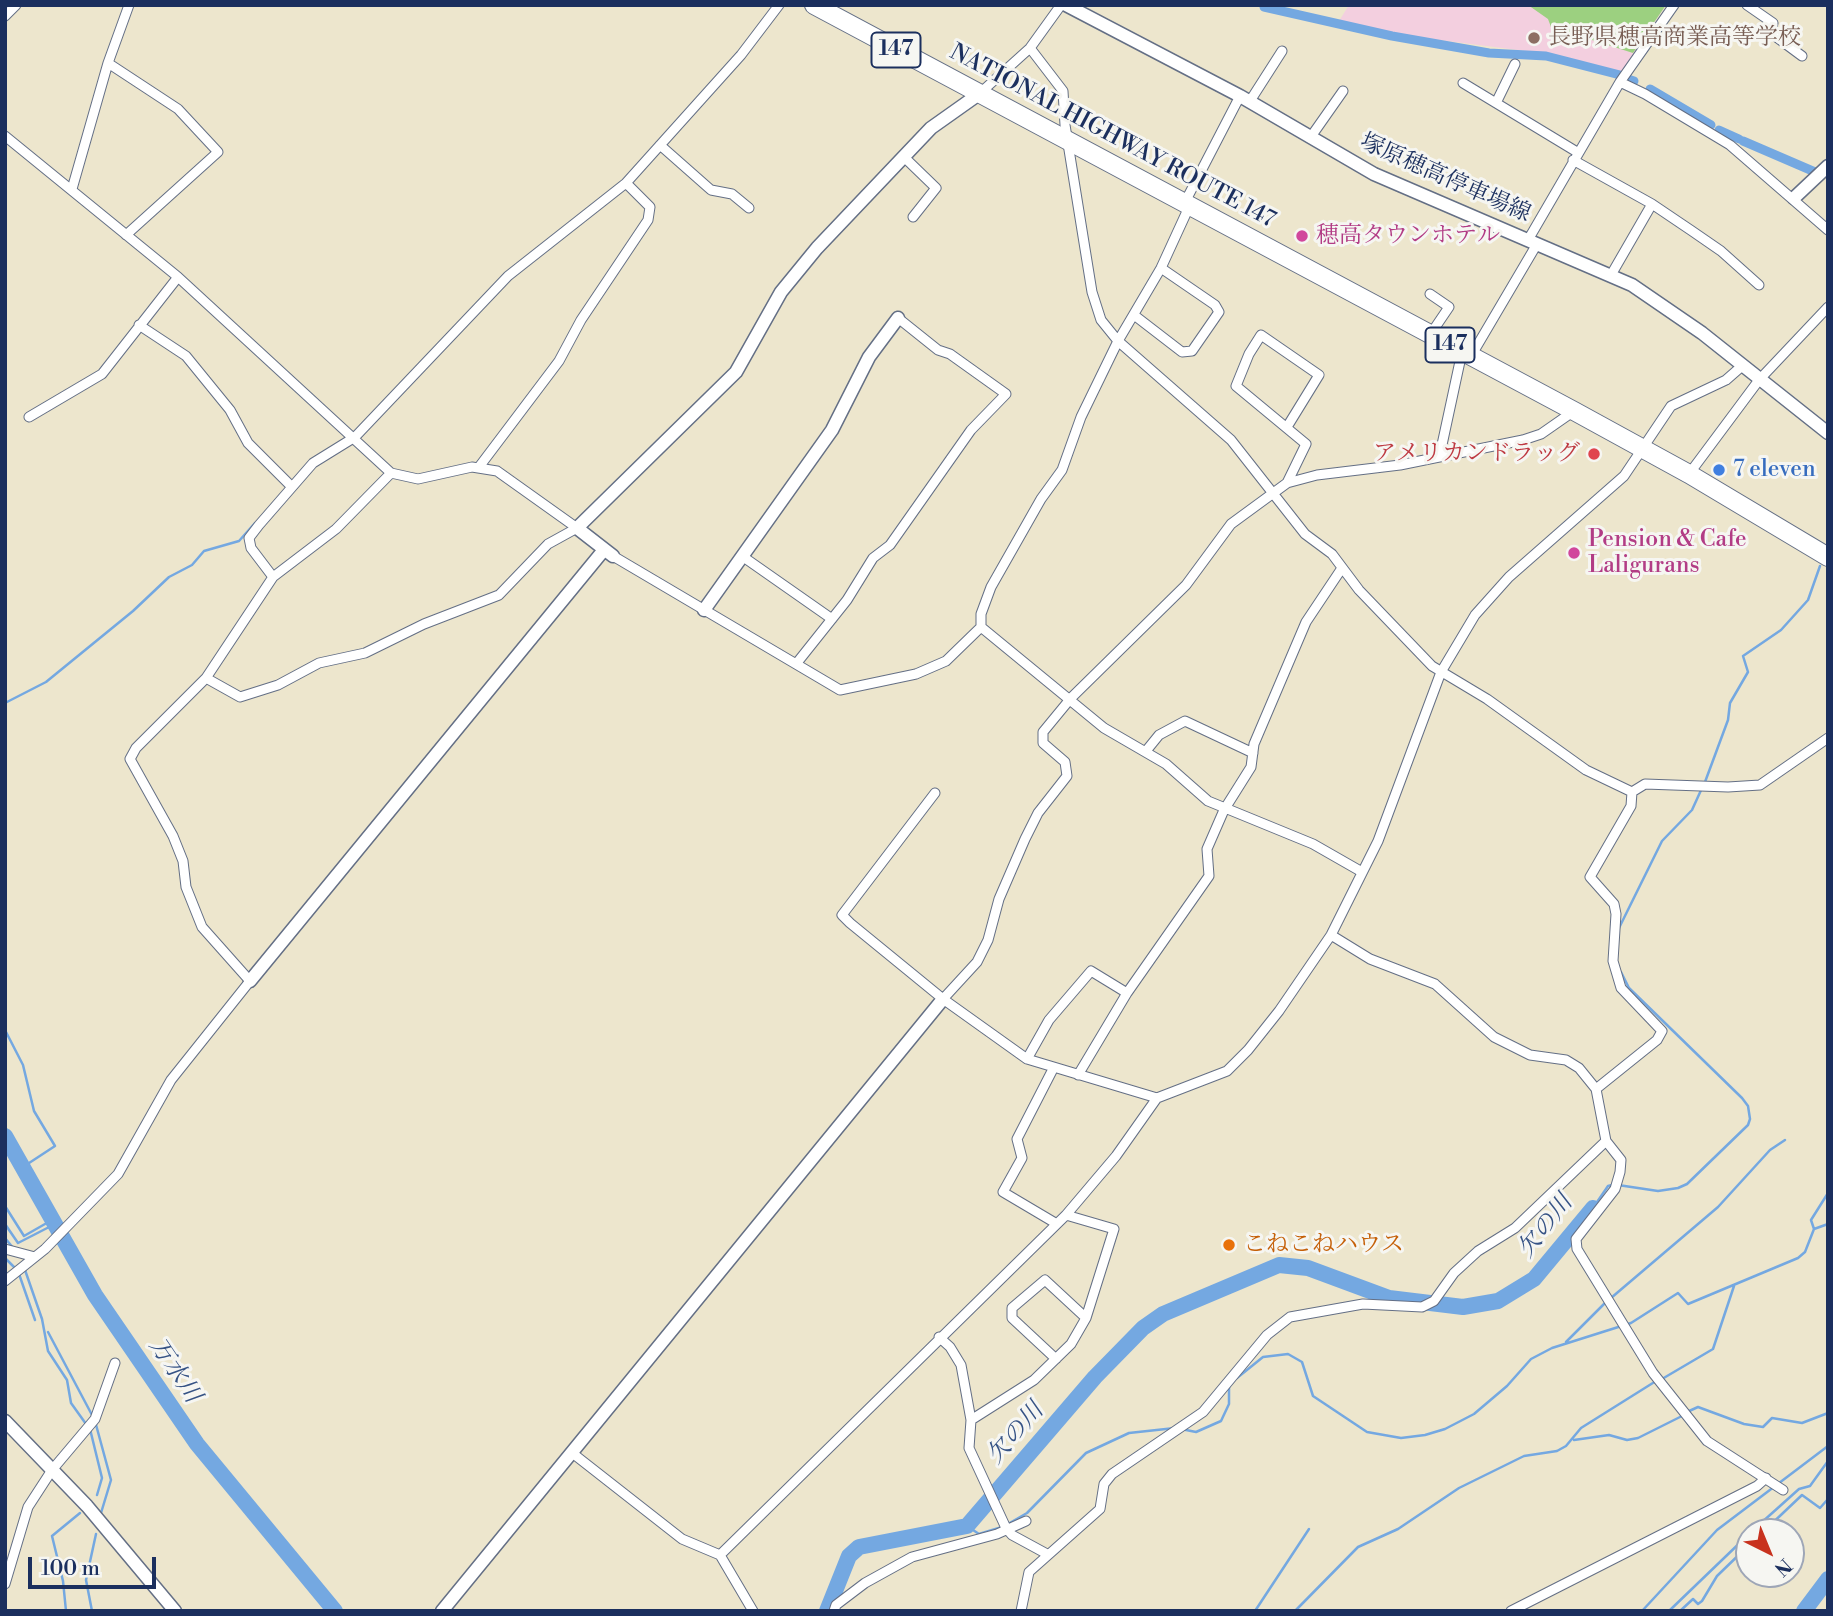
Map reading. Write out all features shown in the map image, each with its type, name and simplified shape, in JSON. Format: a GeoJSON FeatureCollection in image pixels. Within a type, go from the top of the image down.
{"type":"FeatureCollection","features":[{"type":"Feature","properties":{"kind":"highway","name":"NATIONAL HIGHWAY ROUTE 147"},"geometry":{"type":"LineString","coordinates":[[814,5],[1574,411],[1689,474],[1828,557]]}},
{"type":"Feature","properties":{"kind":"street"},"geometry":{"type":"LineString","coordinates":[[5,16],[16,5]]}},
{"type":"Feature","properties":{"kind":"street"},"geometry":{"type":"LineString","coordinates":[[72,189],[108,63],[129,5]]}},
{"type":"Feature","properties":{"kind":"street"},"geometry":{"type":"LineString","coordinates":[[273,577],[251,548],[249,538],[313,463],[355,438],[508,276],[626,183],[741,55],[779,5]]}},
{"type":"Feature","properties":{"kind":"street"},"geometry":{"type":"LineString","coordinates":[[206,678],[240,697],[278,685],[319,663],[365,653],[424,624],[499,595],[548,544],[577,528],[736,372],[781,292],[817,248],[932,128],[979,93],[1030,48],[1061,5]]}},
{"type":"Feature","properties":{"kind":"street","name":"塚原穂高停車場線"},"geometry":{"type":"LineString","coordinates":[[1066,5],[1245,99],[1374,174],[1611,275],[1656,300],[1828,433]]}},
{"type":"Feature","properties":{"kind":"street"},"geometry":{"type":"LineString","coordinates":[[1440,454],[1467,354],[1533,242],[1575,156],[1620,82],[1674,5]]}},
{"type":"Feature","properties":{"kind":"street"},"geometry":{"type":"LineString","coordinates":[[1747,5],[1773,23],[1771,33],[1802,56]]}},
{"type":"Feature","properties":{"kind":"street"},"geometry":{"type":"LineString","coordinates":[[1030,48],[1063,91],[1068,141],[1092,292],[1101,320],[1118,341],[1230,440],[1275,493],[1305,534],[1332,554],[1411,646],[1441,672],[1487,699],[1586,770],[1632,792]]}},
{"type":"Feature","properties":{"kind":"street"},"geometry":{"type":"LineString","coordinates":[[5,136],[178,277],[391,473],[418,479],[479,467],[497,471],[608,553],[840,690],[857,689],[933,669],[946,662],[981,627],[985,600],[1041,499],[1062,470],[1081,417],[1118,341],[1161,268],[1187,205],[1245,99],[1282,51]]}},
{"type":"Feature","properties":{"kind":"street"},"geometry":{"type":"LineString","coordinates":[[108,63],[178,109],[218,152],[126,235]]}},
{"type":"Feature","properties":{"kind":"street"},"geometry":{"type":"LineString","coordinates":[[1496,103],[1515,64]]}},
{"type":"Feature","properties":{"kind":"street"},"geometry":{"type":"LineString","coordinates":[[1620,82],[1646,94],[1730,145],[1828,230]]}},
{"type":"Feature","properties":{"kind":"street"},"geometry":{"type":"LineString","coordinates":[[1463,83],[1721,251],[1759,285]]}},
{"type":"Feature","properties":{"kind":"street"},"geometry":{"type":"LineString","coordinates":[[1310,138],[1343,90]]}},
{"type":"Feature","properties":{"kind":"street"},"geometry":{"type":"LineString","coordinates":[[660,145],[711,190],[732,194],[749,208]]}},
{"type":"Feature","properties":{"kind":"street"},"geometry":{"type":"LineString","coordinates":[[904,157],[936,188],[913,217]]}},
{"type":"Feature","properties":{"kind":"street"},"geometry":{"type":"LineString","coordinates":[[1794,198],[1828,166]]}},
{"type":"Feature","properties":{"kind":"street"},"geometry":{"type":"LineString","coordinates":[[479,467],[559,362],[581,320],[648,220],[650,207],[626,183]]}},
{"type":"Feature","properties":{"kind":"street"},"geometry":{"type":"LineString","coordinates":[[1611,275],[1652,204]]}},
{"type":"Feature","properties":{"kind":"street"},"geometry":{"type":"LineString","coordinates":[[1134,315],[1182,352],[1192,351],[1219,312],[1215,305],[1161,268]]}},
{"type":"Feature","properties":{"kind":"street"},"geometry":{"type":"LineString","coordinates":[[29,417],[102,374],[178,277]]}},
{"type":"Feature","properties":{"kind":"street"},"geometry":{"type":"LineString","coordinates":[[1430,294],[1450,307],[1430,335]]}},
{"type":"Feature","properties":{"kind":"street"},"geometry":{"type":"LineString","coordinates":[[1689,474],[1759,380],[1828,307]]}},
{"type":"Feature","properties":{"kind":"street"},"geometry":{"type":"LineString","coordinates":[[704,610],[832,430],[869,357],[898,318],[939,350],[1006,394],[971,430],[890,545],[873,558],[796,664]]}},
{"type":"Feature","properties":{"kind":"street"},"geometry":{"type":"LineString","coordinates":[[139,325],[186,356],[230,410],[248,443],[292,487]]}},
{"type":"Feature","properties":{"kind":"street"},"geometry":{"type":"LineString","coordinates":[[442,1611],[943,999],[977,962],[988,940],[999,899],[1025,839],[1038,813],[1066,776],[1065,762],[1041,738],[1071,698],[1186,585],[1231,524],[1287,483],[1306,444],[1236,386],[1249,354],[1261,335],[1319,375],[1287,428]]}},
{"type":"Feature","properties":{"kind":"street"},"geometry":{"type":"LineString","coordinates":[[720,1555],[1066,1215],[1116,1156],[1157,1098],[1227,1070],[1248,1051],[1331,935],[1378,841],[1441,672],[1475,615],[1493,593],[1590,503],[1624,476],[1671,406],[1726,380],[1742,366]]}},
{"type":"Feature","properties":{"kind":"street"},"geometry":{"type":"LineString","coordinates":[[1287,483],[1317,475],[1400,465],[1440,454],[1541,434],[1574,411]]}},
{"type":"Feature","properties":{"kind":"street"},"geometry":{"type":"LineString","coordinates":[[250,982],[202,927],[186,887],[183,861],[173,836],[130,759],[136,748],[206,678],[273,577],[336,529],[391,473]]}},
{"type":"Feature","properties":{"kind":"street"},"geometry":{"type":"LineString","coordinates":[[5,1281],[45,1249],[118,1174],[171,1080],[608,553]]}},
{"type":"Feature","properties":{"kind":"street"},"geometry":{"type":"LineString","coordinates":[[742,556],[832,618]]}},
{"type":"Feature","properties":{"kind":"street"},"geometry":{"type":"LineString","coordinates":[[1078,1075],[1127,993],[1209,876],[1207,849],[1224,810],[1251,767],[1253,752],[1306,622],[1342,568]]}},
{"type":"Feature","properties":{"kind":"street"},"geometry":{"type":"LineString","coordinates":[[981,627],[1071,698],[1104,728],[1146,751],[1208,801],[1224,810],[1313,844],[1362,872]]}},
{"type":"Feature","properties":{"kind":"street"},"geometry":{"type":"LineString","coordinates":[[1146,751],[1159,735],[1185,721],[1253,752]]}},
{"type":"Feature","properties":{"kind":"street"},"geometry":{"type":"LineString","coordinates":[[1632,792],[1645,784],[1760,785],[1828,738]]}},
{"type":"Feature","properties":{"kind":"street"},"geometry":{"type":"LineString","coordinates":[[1596,1089],[1657,1040],[1662,1031],[1621,988],[1613,961],[1616,915],[1614,904],[1590,877],[1631,806],[1632,792]]}},
{"type":"Feature","properties":{"kind":"street"},"geometry":{"type":"LineString","coordinates":[[935,793],[842,915],[943,999],[1027,1059],[1157,1098]]}},
{"type":"Feature","properties":{"kind":"street"},"geometry":{"type":"LineString","coordinates":[[1331,935],[1370,959],[1435,984],[1494,1037],[1530,1055],[1566,1060],[1579,1068],[1596,1089],[1606,1141],[1621,1160],[1616,1185],[1576,1239],[1577,1249],[1660,1382],[1714,1447],[1783,1490]]}},
{"type":"Feature","properties":{"kind":"street"},"geometry":{"type":"LineString","coordinates":[[1027,1059],[1049,1020],[1091,971],[1127,993]]}},
{"type":"Feature","properties":{"kind":"street"},"geometry":{"type":"LineString","coordinates":[[1054,1069],[1017,1139],[1022,1158],[1003,1192],[1057,1224]]}},
{"type":"Feature","properties":{"kind":"street"},"geometry":{"type":"LineString","coordinates":[[1021,1611],[1030,1572],[1100,1509],[1104,1484],[1112,1474],[1176,1434],[1203,1412],[1267,1335],[1290,1317],[1363,1304],[1422,1307],[1437,1297],[1454,1273],[1478,1251],[1515,1228],[1606,1141]]}},
{"type":"Feature","properties":{"kind":"street"},"geometry":{"type":"LineString","coordinates":[[971,1420],[1034,1380],[1071,1344],[1086,1318],[1114,1229],[1066,1215]]}},
{"type":"Feature","properties":{"kind":"street"},"geometry":{"type":"LineString","coordinates":[[5,1250],[32,1260]]}},
{"type":"Feature","properties":{"kind":"street"},"geometry":{"type":"LineString","coordinates":[[1056,1359],[1012,1318],[1012,1308],[1045,1280],[1086,1318]]}},
{"type":"Feature","properties":{"kind":"street"},"geometry":{"type":"LineString","coordinates":[[939,1337],[950,1347],[961,1365],[971,1420],[969,1448],[988,1490],[1006,1526],[1047,1554]]}},
{"type":"Feature","properties":{"kind":"street"},"geometry":{"type":"LineString","coordinates":[[5,1584],[28,1507],[52,1470],[95,1419],[115,1363]]}},
{"type":"Feature","properties":{"kind":"street"},"geometry":{"type":"LineString","coordinates":[[5,1422],[87,1506],[175,1611]]}},
{"type":"Feature","properties":{"kind":"street"},"geometry":{"type":"LineString","coordinates":[[572,1452],[677,1536],[720,1555],[753,1611]]}},
{"type":"Feature","properties":{"kind":"street"},"geometry":{"type":"LineString","coordinates":[[1511,1611],[1757,1486],[1766,1478]]}},
{"type":"Feature","properties":{"kind":"street"},"geometry":{"type":"LineString","coordinates":[[835,1611],[836,1605],[865,1583],[912,1557],[1026,1521]]}},
{"type":"Feature","properties":{"kind":"shaded area","name":"長野県穂高商業高等学校"},"geometry":{"type":"Polygon","coordinates":[[[1349,5],[1666,5],[1621,72],[1541,53],[1393,34],[1339,21],[1349,5]]]}},
{"type":"Feature","properties":{"kind":"green space"},"geometry":{"type":"Polygon","coordinates":[[[1528,5],[1666,5],[1633,53],[1551,27],[1548,19],[1528,5]]]}},
{"type":"Feature","properties":{"kind":"waterway"},"geometry":{"type":"LineString","coordinates":[[1264,7],[1392,36],[1489,53],[1546,56],[1620,75]]}},
{"type":"Feature","properties":{"kind":"waterway"},"geometry":{"type":"LineString","coordinates":[[1628,79],[1634,81]]}},
{"type":"Feature","properties":{"kind":"waterway"},"geometry":{"type":"LineString","coordinates":[[1650,89],[1711,125]]}},
{"type":"Feature","properties":{"kind":"waterway"},"geometry":{"type":"LineString","coordinates":[[1719,130],[1739,139]]}},
{"type":"Feature","properties":{"kind":"waterway"},"geometry":{"type":"LineString","coordinates":[[1743,141],[1815,172]]}},
{"type":"Feature","properties":{"kind":"waterway"},"geometry":{"type":"LineString","coordinates":[[5,703],[46,682],[133,611],[169,577],[192,565],[204,551],[239,541],[255,523]]}},
{"type":"Feature","properties":{"kind":"waterway","name":"欠の川"},"geometry":{"type":"LineString","coordinates":[[1705,782],[1728,720],[1730,703],[1748,672],[1743,656],[1781,630],[1808,600],[1820,566]]}},
{"type":"Feature","properties":{"kind":"waterway","name":"欠の川"},"geometry":{"type":"LineString","coordinates":[[1619,928],[1662,841],[1692,810],[1702,788]]}},
{"type":"Feature","properties":{"kind":"waterway","name":"欠の川"},"geometry":{"type":"LineString","coordinates":[[1618,1185],[1658,1191],[1687,1184],[1748,1125],[1750,1119],[1748,1106],[1742,1098],[1629,988],[1621,972]]}},
{"type":"Feature","properties":{"kind":"waterway"},"geometry":{"type":"LineString","coordinates":[[5,1030],[23,1065],[34,1111],[55,1146],[23,1167]]}},
{"type":"Feature","properties":{"kind":"waterway","name":"万水川"},"geometry":{"type":"LineString","coordinates":[[5,1136],[95,1295],[197,1444],[335,1611]]}},
{"type":"Feature","properties":{"kind":"waterway"},"geometry":{"type":"LineString","coordinates":[[1611,1298],[1718,1207],[1770,1150],[1785,1140]]}},
{"type":"Feature","properties":{"kind":"waterway","name":"欠の川"},"geometry":{"type":"LineString","coordinates":[[1593,1208],[1608,1186],[1612,1185]]}},
{"type":"Feature","properties":{"kind":"waterway"},"geometry":{"type":"LineString","coordinates":[[1814,1229],[1811,1220],[1828,1193]]}},
{"type":"Feature","properties":{"kind":"waterway"},"geometry":{"type":"LineString","coordinates":[[5,1206],[24,1236],[52,1220]]}},
{"type":"Feature","properties":{"kind":"waterway","name":"欠の川"},"geometry":{"type":"LineString","coordinates":[[827,1611],[849,1556],[859,1547],[967,1526],[1095,1377],[1143,1328],[1163,1314],[1279,1265],[1308,1268],[1389,1298],[1463,1307],[1498,1301],[1534,1279],[1593,1208]]}},
{"type":"Feature","properties":{"kind":"waterway"},"geometry":{"type":"LineString","coordinates":[[5,1224],[18,1243],[55,1224]]}},
{"type":"Feature","properties":{"kind":"waterway"},"geometry":{"type":"LineString","coordinates":[[1237,1378],[1263,1357],[1288,1354],[1302,1362],[1313,1396],[1367,1432],[1401,1438],[1425,1435],[1445,1429],[1474,1414],[1507,1386],[1531,1359],[1552,1348],[1631,1323],[1678,1293],[1688,1304],[1798,1258],[1805,1252],[1814,1229],[1828,1224]]}},
{"type":"Feature","properties":{"kind":"waterway"},"geometry":{"type":"LineString","coordinates":[[5,1238],[14,1249]]}},
{"type":"Feature","properties":{"kind":"waterway"},"geometry":{"type":"LineString","coordinates":[[5,1258],[15,1268]]}},
{"type":"Feature","properties":{"kind":"waterway"},"geometry":{"type":"LineString","coordinates":[[25,1270],[42,1319],[48,1351],[67,1380],[71,1403],[86,1424]]}},
{"type":"Feature","properties":{"kind":"waterway"},"geometry":{"type":"LineString","coordinates":[[19,1274],[35,1320]]}},
{"type":"Feature","properties":{"kind":"waterway"},"geometry":{"type":"LineString","coordinates":[[1662,1379],[1713,1349],[1734,1286]]}},
{"type":"Feature","properties":{"kind":"waterway"},"geometry":{"type":"LineString","coordinates":[[1566,1342],[1606,1302]]}},
{"type":"Feature","properties":{"kind":"waterway"},"geometry":{"type":"LineString","coordinates":[[48,1332],[92,1415]]}},
{"type":"Feature","properties":{"kind":"waterway"},"geometry":{"type":"LineString","coordinates":[[1295,1611],[1358,1547],[1398,1529],[1459,1488],[1524,1456],[1557,1451],[1566,1446],[1581,1428],[1656,1381]]}},
{"type":"Feature","properties":{"kind":"waterway"},"geometry":{"type":"LineString","coordinates":[[1181,1429],[1196,1432],[1221,1421],[1229,1404],[1229,1385]]}},
{"type":"Feature","properties":{"kind":"waterway"},"geometry":{"type":"LineString","coordinates":[[1687,1412],[1698,1407],[1744,1424],[1763,1427],[1772,1418],[1802,1423],[1828,1413]]}},
{"type":"Feature","properties":{"kind":"waterway"},"geometry":{"type":"LineString","coordinates":[[1574,1440],[1609,1435],[1627,1440],[1638,1438],[1682,1416]]}},
{"type":"Feature","properties":{"kind":"waterway"},"geometry":{"type":"LineString","coordinates":[[95,1421],[111,1480],[101,1513]]}},
{"type":"Feature","properties":{"kind":"waterway"},"geometry":{"type":"LineString","coordinates":[[1008,1524],[1027,1513],[1086,1453],[1129,1433],[1175,1428]]}},
{"type":"Feature","properties":{"kind":"waterway"},"geometry":{"type":"LineString","coordinates":[[90,1429],[102,1478],[97,1495]]}},
{"type":"Feature","properties":{"kind":"waterway"},"geometry":{"type":"LineString","coordinates":[[1642,1611],[1717,1530],[1828,1446]]}},
{"type":"Feature","properties":{"kind":"waterway"},"geometry":{"type":"LineString","coordinates":[[1767,1518],[1799,1489],[1810,1486],[1828,1461]]}},
{"type":"Feature","properties":{"kind":"waterway"},"geometry":{"type":"LineString","coordinates":[[1778,1518],[1802,1495],[1820,1508],[1828,1499]]}},
{"type":"Feature","properties":{"kind":"waterway"},"geometry":{"type":"LineString","coordinates":[[66,1611],[63,1581],[52,1536],[80,1513]]}},
{"type":"Feature","properties":{"kind":"waterway"},"geometry":{"type":"LineString","coordinates":[[967,1526],[979,1534],[1002,1527]]}},
{"type":"Feature","properties":{"kind":"waterway"},"geometry":{"type":"LineString","coordinates":[[1255,1611],[1309,1529]]}},
{"type":"Feature","properties":{"kind":"waterway"},"geometry":{"type":"LineString","coordinates":[[92,1611],[86,1580],[96,1534]]}},
{"type":"Feature","properties":{"kind":"waterway"},"geometry":{"type":"LineString","coordinates":[[1669,1611],[1735,1547]]}},
{"type":"Feature","properties":{"kind":"waterway"},"geometry":{"type":"LineString","coordinates":[[1680,1611],[1693,1599],[1698,1604],[1702,1601],[1717,1576],[1735,1559]]}},
{"type":"Feature","properties":{"kind":"waterway"},"geometry":{"type":"LineString","coordinates":[[1804,1611],[1828,1579]]}},
{"type":"Feature","properties":{"kind":"place","name":"長野県穂高商業高等学校"},"geometry":{"type":"Point","coordinates":[1534,38]}},
{"type":"Feature","properties":{"kind":"place","name":"穂高タウンホテル"},"geometry":{"type":"Point","coordinates":[1302,236]}},
{"type":"Feature","properties":{"kind":"place","name":"アメリカンドラッグ"},"geometry":{"type":"Point","coordinates":[1594,454]}},
{"type":"Feature","properties":{"kind":"place","name":"7 eleven"},"geometry":{"type":"Point","coordinates":[1719,470]}},
{"type":"Feature","properties":{"kind":"place","name":"Pension & Cafe Laligurans"},"geometry":{"type":"Point","coordinates":[1574,553]}},
{"type":"Feature","properties":{"kind":"place","name":"こねこねハウス"},"geometry":{"type":"Point","coordinates":[1229,1245]}}]}
